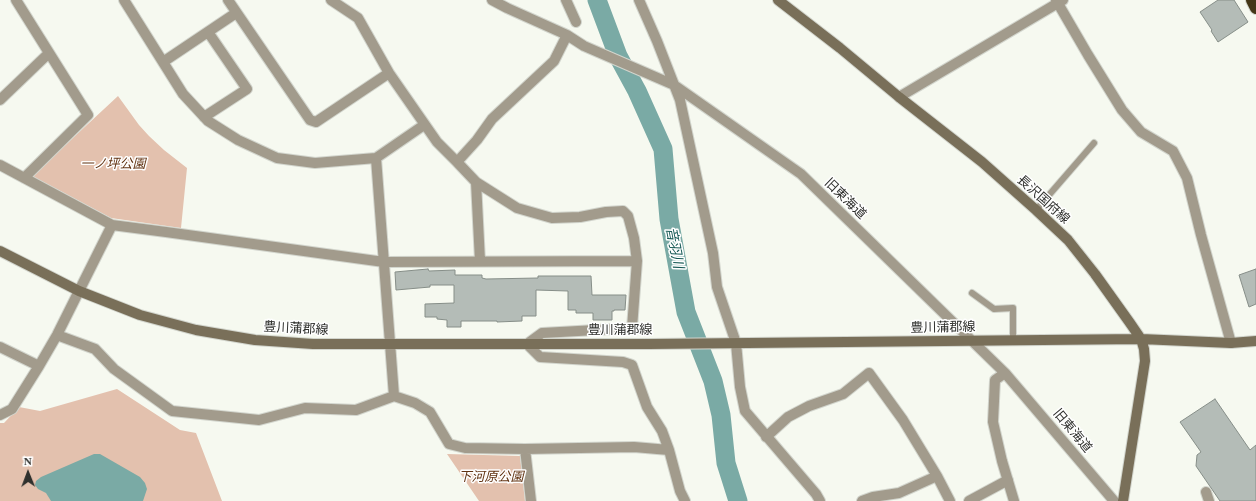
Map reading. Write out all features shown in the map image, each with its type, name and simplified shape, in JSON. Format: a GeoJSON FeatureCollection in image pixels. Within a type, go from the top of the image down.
{"type":"FeatureCollection","features":[{"type":"Feature","properties":{"kind":"highway"},"geometry":{"type":"LineString","coordinates":[[1252,0],[1256,8]]}},
{"type":"Feature","properties":{"kind":"main road","name":"長沢国府線"},"geometry":{"type":"LineString","coordinates":[[778,0],[982,162],[1036,210],[1068,240],[1141,339],[1145,361],[1123,501]]}},
{"type":"Feature","properties":{"kind":"main road","name":"豊川蒲郡線"},"geometry":{"type":"LineString","coordinates":[[0,251],[79,291],[140,315],[196,330],[255,340],[313,344],[649,344],[1141,339],[1231,343],[1256,341]]}},
{"type":"Feature","properties":{"kind":"street"},"geometry":{"type":"LineString","coordinates":[[16,0],[88,115],[24,178]]}},
{"type":"Feature","properties":{"kind":"street"},"geometry":{"type":"LineString","coordinates":[[124,0],[183,94],[204,117],[238,140],[277,158],[315,163],[376,158],[424,125]]}},
{"type":"Feature","properties":{"kind":"street"},"geometry":{"type":"LineString","coordinates":[[228,0],[310,120],[316,122],[389,73]]}},
{"type":"Feature","properties":{"kind":"street"},"geometry":{"type":"LineString","coordinates":[[331,0],[358,18],[389,73],[424,125],[437,142],[476,182],[517,208],[552,218],[580,217],[606,212],[623,211],[628,216],[634,238],[637,261],[632,328],[542,332],[527,344],[540,357],[623,362],[632,365],[647,407],[662,431],[669,450],[680,491],[685,501]]}},
{"type":"Feature","properties":{"kind":"street","name":"旧東海道"},"geometry":{"type":"LineString","coordinates":[[492,0],[567,35],[596,52],[670,83],[801,174],[973,340],[1005,373],[1114,501]]}},
{"type":"Feature","properties":{"kind":"street"},"geometry":{"type":"LineString","coordinates":[[566,0],[576,22]]}},
{"type":"Feature","properties":{"kind":"street"},"geometry":{"type":"LineString","coordinates":[[639,0],[657,41],[670,83],[680,100],[713,253],[718,287],[733,343],[745,412],[816,494],[820,501]]}},
{"type":"Feature","properties":{"kind":"street"},"geometry":{"type":"LineString","coordinates":[[899,96],[1059,1],[1088,55],[1122,110],[1141,132],[1173,151],[1187,178],[1231,343]]}},
{"type":"Feature","properties":{"kind":"street"},"geometry":{"type":"LineString","coordinates":[[163,62],[236,13]]}},
{"type":"Feature","properties":{"kind":"street"},"geometry":{"type":"LineString","coordinates":[[204,117],[247,89],[208,32]]}},
{"type":"Feature","properties":{"kind":"street"},"geometry":{"type":"LineString","coordinates":[[457,162],[477,140],[492,119],[554,61],[567,35]]}},
{"type":"Feature","properties":{"kind":"street"},"geometry":{"type":"LineString","coordinates":[[0,100],[49,53]]}},
{"type":"Feature","properties":{"kind":"street"},"geometry":{"type":"LineString","coordinates":[[376,158],[394,396]]}},
{"type":"Feature","properties":{"kind":"street"},"geometry":{"type":"LineString","coordinates":[[0,165],[112,225],[384,262],[637,261]]}},
{"type":"Feature","properties":{"kind":"street"},"geometry":{"type":"LineString","coordinates":[[476,182],[480,261]]}},
{"type":"Feature","properties":{"kind":"street"},"geometry":{"type":"LineString","coordinates":[[0,415],[12,409],[39,366],[57,335],[112,225]]}},
{"type":"Feature","properties":{"kind":"street"},"geometry":{"type":"LineString","coordinates":[[57,335],[95,349],[114,369],[172,411],[259,420],[305,408],[356,410],[394,396],[415,402],[430,412],[449,444],[465,448],[525,449],[634,447],[669,450]]}},
{"type":"Feature","properties":{"kind":"street"},"geometry":{"type":"LineString","coordinates":[[0,347],[39,366]]}},
{"type":"Feature","properties":{"kind":"street"},"geometry":{"type":"LineString","coordinates":[[766,438],[788,417],[810,406],[843,394],[869,373],[903,420],[937,476],[950,501]]}},
{"type":"Feature","properties":{"kind":"street"},"geometry":{"type":"LineString","coordinates":[[1005,373],[995,380],[994,422],[1014,501]]}},
{"type":"Feature","properties":{"kind":"street"},"geometry":{"type":"LineString","coordinates":[[525,449],[531,501]]}},
{"type":"Feature","properties":{"kind":"street"},"geometry":{"type":"LineString","coordinates":[[862,501],[873,497],[899,493],[937,476]]}},
{"type":"Feature","properties":{"kind":"street"},"geometry":{"type":"LineString","coordinates":[[968,501],[1008,480]]}},
{"type":"Feature","properties":{"kind":"lane"},"geometry":{"type":"LineString","coordinates":[[1036,210],[1094,143]]}},
{"type":"Feature","properties":{"kind":"lane"},"geometry":{"type":"LineString","coordinates":[[972,293],[994,308],[1013,308],[1013,340]]}},
{"type":"Feature","properties":{"kind":"green space","name":"一ノ坪公園"},"geometry":{"type":"Polygon","coordinates":[[[118,96],[149,136],[187,168],[181,228],[111,218],[32,176],[118,96]]]}},
{"type":"Feature","properties":{"kind":"green space"},"geometry":{"type":"Polygon","coordinates":[[[117,389],[180,430],[196,433],[222,501],[0,501],[0,423],[4,423],[19,407],[40,411],[117,389]]]}},
{"type":"Feature","properties":{"kind":"green space","name":"下河原公園"},"geometry":{"type":"Polygon","coordinates":[[[447,454],[520,456],[525,501],[479,501],[447,454]]]}},
{"type":"Feature","properties":{"kind":"water"},"geometry":{"type":"Polygon","coordinates":[[[94,454],[100,454],[140,477],[145,483],[147,489],[143,501],[51,501],[46,493],[38,489],[35,485],[36,481],[41,477],[94,454]]]}},
{"type":"Feature","properties":{"kind":"building"},"geometry":{"type":"Polygon","coordinates":[[[1218,0],[1234,0],[1248,22],[1218,42],[1200,12],[1218,0]]]}},
{"type":"Feature","properties":{"kind":"building"},"geometry":{"type":"Polygon","coordinates":[[[428,269],[429,271],[455,270],[455,275],[482,275],[482,278],[486,279],[538,278],[538,276],[591,276],[592,295],[626,295],[625,310],[612,311],[612,320],[593,320],[593,313],[576,313],[576,310],[568,310],[568,291],[536,290],[536,316],[522,316],[522,321],[461,321],[461,327],[447,327],[447,320],[437,319],[437,317],[425,317],[425,304],[454,303],[454,285],[430,285],[430,287],[396,290],[395,272],[428,269]]]}},
{"type":"Feature","properties":{"kind":"building"},"geometry":{"type":"Polygon","coordinates":[[[1256,269],[1256,304],[1249,307],[1239,275],[1256,269]]]}},
{"type":"Feature","properties":{"kind":"building"},"geometry":{"type":"Polygon","coordinates":[[[1215,399],[1250,450],[1256,445],[1256,501],[1220,501],[1196,466],[1197,455],[1201,452],[1180,422],[1215,399]]]}},
{"type":"Feature","properties":{"kind":"waterway","name":"音羽川"},"geometry":{"type":"LineString","coordinates":[[597,0],[618,56],[637,91],[663,149],[669,219],[686,312],[713,381],[721,415],[726,463],[738,501]]}}]}
